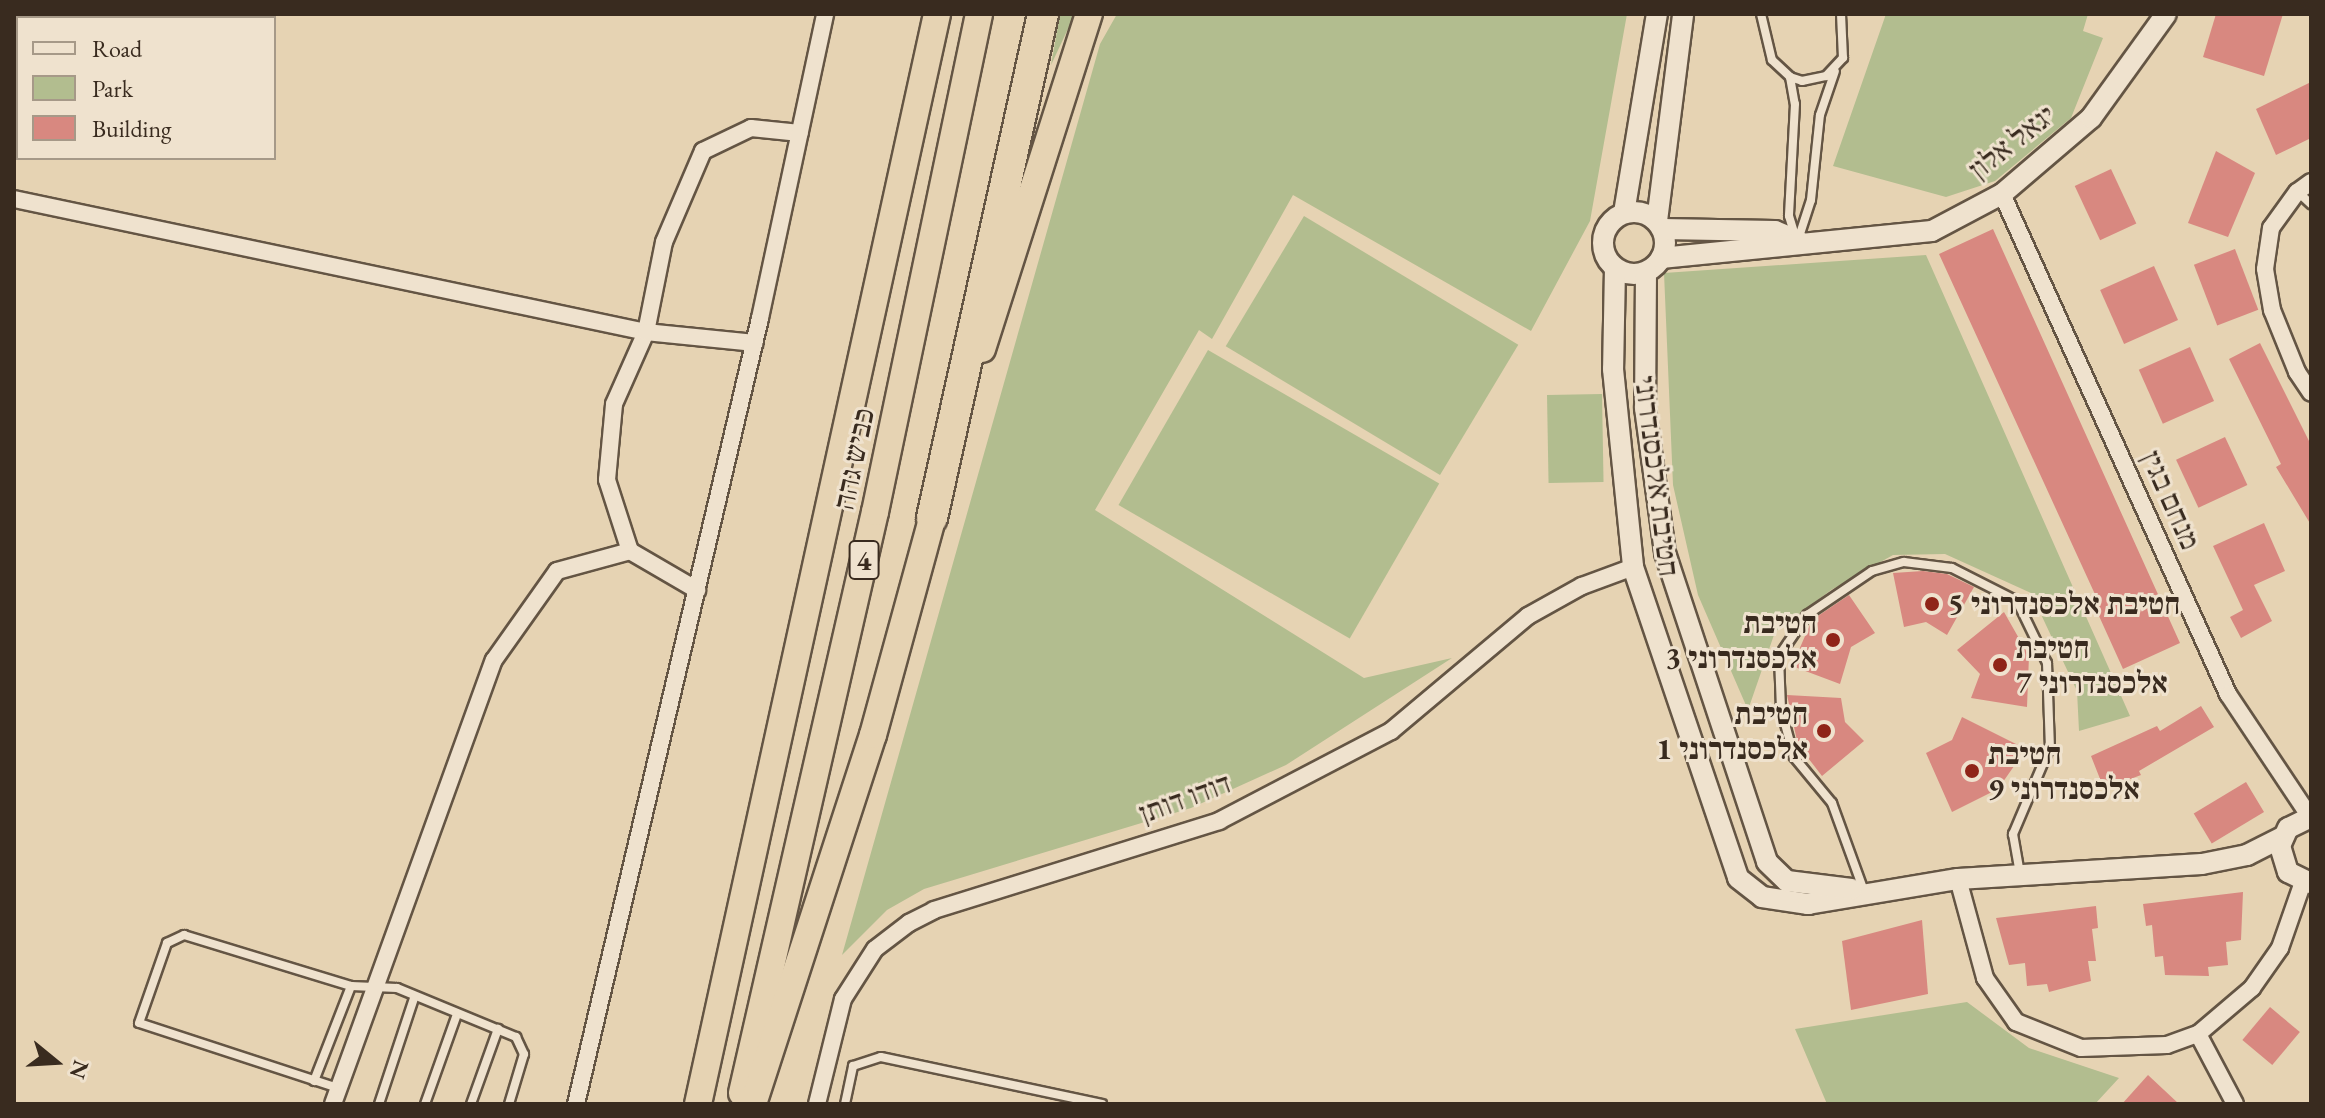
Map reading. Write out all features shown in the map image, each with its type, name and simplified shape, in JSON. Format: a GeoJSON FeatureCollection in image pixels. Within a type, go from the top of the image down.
{"type":"FeatureCollection","features":[{"type":"Feature","properties":{"kind":"highway","name":"כביש גהה"},"geometry":{"type":"LineString","coordinates":[[698,1104],[937,14]]}},
{"type":"Feature","properties":{"kind":"highway","name":"כביש גהה"},"geometry":{"type":"LineString","coordinates":[[740,1104],[875,512],[979,14]]}},
{"type":"Feature","properties":{"kind":"highway"},"geometry":{"type":"LineString","coordinates":[[932,518],[1043,14]]}},
{"type":"Feature","properties":{"kind":"highway"},"geometry":{"type":"LineString","coordinates":[[753,1104],[864,764],[932,518],[1071,60],[1089,14]]}},
{"type":"Feature","properties":{"kind":"street"},"geometry":{"type":"LineString","coordinates":[[576,1104],[754,343],[825,14]]}},
{"type":"Feature","properties":{"kind":"street"},"geometry":{"type":"LineString","coordinates":[[1624,213],[1657,14]]}},
{"type":"Feature","properties":{"kind":"street"},"geometry":{"type":"LineString","coordinates":[[1659,225],[1640,211],[1624,213],[1612,220],[1602,239],[1615,268],[1654,265],[1659,225],[1683,14]]}},
{"type":"Feature","properties":{"kind":"street","name":"יגאל אלון"},"geometry":{"type":"LineString","coordinates":[[1654,265],[1775,250],[1798,241],[1932,231],[2002,194],[2091,118],[2166,14]]}},
{"type":"Feature","properties":{"kind":"street"},"geometry":{"type":"LineString","coordinates":[[697,590],[630,551],[607,480],[614,404],[646,332],[664,242],[703,151],[751,128],[800,133]]}},
{"type":"Feature","properties":{"kind":"street"},"geometry":{"type":"LineString","coordinates":[[2304,187],[2271,228],[2265,269],[2272,310],[2297,372],[2311,393]]}},
{"type":"Feature","properties":{"kind":"street","name":"מנחם בגין"},"geometry":{"type":"LineString","coordinates":[[2002,194],[2228,694],[2310,817]]}},
{"type":"Feature","properties":{"kind":"street"},"geometry":{"type":"LineString","coordinates":[[14,199],[646,332],[754,343]]}},
{"type":"Feature","properties":{"kind":"street","name":"יגאל אלון"},"geometry":{"type":"LineString","coordinates":[[1659,225],[1775,231],[1798,241]]}},
{"type":"Feature","properties":{"kind":"street","name":"חטיבת אלכסנדרוני"},"geometry":{"type":"LineString","coordinates":[[1654,265],[1645,408],[1665,553],[1767,862],[1787,881],[1864,891]]}},
{"type":"Feature","properties":{"kind":"street","name":"חטיבת אלכסנדרוני"},"geometry":{"type":"LineString","coordinates":[[1615,268],[1613,369],[1633,567],[1738,878],[1762,897],[1808,904],[1864,891],[1958,879],[2020,873],[2153,870],[2247,855],[2282,837],[2295,821],[2310,817]]}},
{"type":"Feature","properties":{"kind":"street"},"geometry":{"type":"LineString","coordinates":[[336,1096],[494,660],[557,571],[630,551]]}},
{"type":"Feature","properties":{"kind":"street","name":"דודו דותן"},"geometry":{"type":"LineString","coordinates":[[817,1104],[843,999],[875,949],[909,923],[934,910],[1219,821],[1391,731],[1528,616],[1582,586],[1633,567]]}},
{"type":"Feature","properties":{"kind":"street"},"geometry":{"type":"LineString","coordinates":[[1958,879],[1985,978],[2016,1022],[2081,1048],[2167,1045],[2198,1034],[2252,988],[2280,948],[2307,883],[2283,864],[2282,837]]}},
{"type":"Feature","properties":{"kind":"street","name":"חטיבת אלכסנדרוני"},"geometry":{"type":"LineString","coordinates":[[2247,855],[2283,864]]}},
{"type":"Feature","properties":{"kind":"street"},"geometry":{"type":"LineString","coordinates":[[2198,1034],[2235,1104]]}},
{"type":"Feature","properties":{"kind":"lane"},"geometry":{"type":"LineString","coordinates":[[1761,14],[1772,60],[1790,77],[1814,81],[1836,68]]}},
{"type":"Feature","properties":{"kind":"lane"},"geometry":{"type":"LineString","coordinates":[[1798,241],[1811,200],[1820,115],[1846,46],[1841,14]]}},
{"type":"Feature","properties":{"kind":"lane"},"geometry":{"type":"LineString","coordinates":[[1790,77],[1795,104],[1789,216],[1798,241]]}},
{"type":"Feature","properties":{"kind":"lane"},"geometry":{"type":"LineString","coordinates":[[2304,187],[2311,204]]}},
{"type":"Feature","properties":{"kind":"lane"},"geometry":{"type":"LineString","coordinates":[[1864,891],[1832,803],[1794,757],[1781,709],[1779,656],[1807,615],[1872,571],[1904,562],[1952,568],[2017,601],[2047,663],[2050,747],[2013,834],[2020,873]]}},
{"type":"Feature","properties":{"kind":"lane"},"geometry":{"type":"LineString","coordinates":[[336,1096],[314,1081],[145,1026],[137,1017],[167,943],[177,935],[351,986],[375,984],[516,1037],[524,1054],[509,1104]]}},
{"type":"Feature","properties":{"kind":"lane"},"geometry":{"type":"LineString","coordinates":[[314,1081],[351,986]]}},
{"type":"Feature","properties":{"kind":"lane"},"geometry":{"type":"LineString","coordinates":[[379,1104],[414,998]]}},
{"type":"Feature","properties":{"kind":"lane"},"geometry":{"type":"LineString","coordinates":[[425,1104],[457,1014]]}},
{"type":"Feature","properties":{"kind":"lane"},"geometry":{"type":"LineString","coordinates":[[471,1104],[498,1029]]}},
{"type":"Feature","properties":{"kind":"lane"},"geometry":{"type":"LineString","coordinates":[[845,1104],[853,1066],[881,1057],[1102,1104]]}},
{"type":"Feature","properties":{"kind":"green space"},"geometry":{"type":"Polygon","coordinates":[[[1060,14],[1075,14],[1051,65],[1060,14]]]}},
{"type":"Feature","properties":{"kind":"green space"},"geometry":{"type":"Polygon","coordinates":[[[1117,14],[1627,14],[1590,221],[1531,331],[1293,195],[1212,339],[1199,330],[1095,510],[1364,678],[1452,658],[1286,765],[1191,808],[924,889],[887,910],[842,955],[1100,44],[1117,14]]]}},
{"type":"Feature","properties":{"kind":"green space"},"geometry":{"type":"Polygon","coordinates":[[[1886,14],[2088,14],[2083,31],[2103,38],[2071,118],[1995,181],[1946,197],[1833,166],[1886,14]]]}},
{"type":"Feature","properties":{"kind":"green space"},"geometry":{"type":"Polygon","coordinates":[[[1304,216],[1518,345],[1440,475],[1226,346],[1304,216]]]}},
{"type":"Feature","properties":{"kind":"green space"},"geometry":{"type":"Polygon","coordinates":[[[1926,255],[2130,716],[2079,731],[2077,691],[2031,593],[1945,554],[1893,555],[1831,590],[1775,632],[1748,710],[1698,595],[1673,485],[1664,273],[1926,255]]]}},
{"type":"Feature","properties":{"kind":"green space"},"geometry":{"type":"Polygon","coordinates":[[[1208,350],[1439,484],[1350,639],[1118,505],[1208,350]]]}},
{"type":"Feature","properties":{"kind":"green space"},"geometry":{"type":"Polygon","coordinates":[[[1602,394],[1604,482],[1549,483],[1547,395],[1602,394]]]}},
{"type":"Feature","properties":{"kind":"green space"},"geometry":{"type":"Polygon","coordinates":[[[1967,1002],[2029,1048],[2119,1078],[2095,1104],[1827,1104],[1795,1029],[1967,1002]]]}},
{"type":"Feature","properties":{"kind":"building"},"geometry":{"type":"Polygon","coordinates":[[[2216,14],[2283,14],[2264,76],[2203,57],[2216,14]]]}},
{"type":"Feature","properties":{"kind":"building"},"geometry":{"type":"Polygon","coordinates":[[[2311,82],[2311,138],[2276,155],[2256,109],[2311,82]]]}},
{"type":"Feature","properties":{"kind":"building"},"geometry":{"type":"Polygon","coordinates":[[[2216,151],[2255,173],[2228,237],[2188,223],[2216,151]]]}},
{"type":"Feature","properties":{"kind":"building"},"geometry":{"type":"Polygon","coordinates":[[[2111,169],[2136,223],[2100,240],[2075,186],[2111,169]]]}},
{"type":"Feature","properties":{"kind":"building"},"geometry":{"type":"Polygon","coordinates":[[[1993,229],[2180,643],[2123,669],[2094,605],[2099,603],[1939,254],[1993,229]]]}},
{"type":"Feature","properties":{"kind":"building"},"geometry":{"type":"Polygon","coordinates":[[[2235,249],[2258,310],[2217,325],[2194,265],[2235,249]]]}},
{"type":"Feature","properties":{"kind":"building"},"geometry":{"type":"Polygon","coordinates":[[[2154,266],[2178,320],[2124,344],[2100,290],[2154,266]]]}},
{"type":"Feature","properties":{"kind":"building"},"geometry":{"type":"Polygon","coordinates":[[[2260,343],[2311,445],[2311,525],[2276,467],[2281,464],[2229,359],[2260,343]]]}},
{"type":"Feature","properties":{"kind":"building"},"geometry":{"type":"Polygon","coordinates":[[[2190,347],[2214,401],[2163,424],[2139,370],[2190,347]]]}},
{"type":"Feature","properties":{"kind":"building"},"geometry":{"type":"Polygon","coordinates":[[[2225,437],[2247,485],[2198,508],[2176,460],[2225,437]]]}},
{"type":"Feature","properties":{"kind":"building"},"geometry":{"type":"Polygon","coordinates":[[[2264,523],[2285,571],[2254,585],[2272,621],[2241,638],[2230,617],[2243,610],[2213,546],[2264,523]]]}},
{"type":"Feature","properties":{"kind":"building","name":"חטיבת אלכסנדרוני 5"},"geometry":{"type":"Polygon","coordinates":[[[1923,571],[1947,574],[1974,587],[1947,635],[1926,622],[1904,627],[1893,573],[1923,571]]]}},
{"type":"Feature","properties":{"kind":"building","name":"חטיבת אלכסנדרוני 3"},"geometry":{"type":"Polygon","coordinates":[[[1849,595],[1875,633],[1851,647],[1840,684],[1792,666],[1812,620],[1849,595]]]}},
{"type":"Feature","properties":{"kind":"building","name":"חטיבת אלכסנדרוני 7"},"geometry":{"type":"Polygon","coordinates":[[[2004,612],[2029,656],[2027,707],[1971,698],[1980,674],[1957,650],[2004,612]]]}},
{"type":"Feature","properties":{"kind":"building","name":"חטיבת אלכסנדרוני 1"},"geometry":{"type":"Polygon","coordinates":[[[1787,695],[1841,698],[1845,722],[1864,741],[1822,776],[1798,745],[1787,695]]]}},
{"type":"Feature","properties":{"kind":"building"},"geometry":{"type":"Polygon","coordinates":[[[2201,706],[2214,727],[2139,771],[2141,775],[2104,789],[2091,756],[2157,726],[2160,731],[2201,706]]]}},
{"type":"Feature","properties":{"kind":"building","name":"חטיבת אלכסנדרוני 9"},"geometry":{"type":"Polygon","coordinates":[[[1962,717],[2026,749],[1998,789],[1952,812],[1926,753],[1952,740],[1962,717]]]}},
{"type":"Feature","properties":{"kind":"building"},"geometry":{"type":"Polygon","coordinates":[[[2246,782],[2264,812],[2212,843],[2194,813],[2246,782]]]}},
{"type":"Feature","properties":{"kind":"building"},"geometry":{"type":"Polygon","coordinates":[[[2243,892],[2241,940],[2226,942],[2228,965],[2208,967],[2209,976],[2165,975],[2163,956],[2155,957],[2152,925],[2146,926],[2143,904],[2243,892]]]}},
{"type":"Feature","properties":{"kind":"building"},"geometry":{"type":"Polygon","coordinates":[[[2096,906],[2098,928],[2092,929],[2096,961],[2088,961],[2091,981],[2049,992],[2047,984],[2027,986],[2025,963],[2009,965],[1996,918],[2096,906]]]}},
{"type":"Feature","properties":{"kind":"building"},"geometry":{"type":"Polygon","coordinates":[[[1922,920],[1928,994],[1851,1010],[1842,941],[1922,920]]]}},
{"type":"Feature","properties":{"kind":"building"},"geometry":{"type":"Polygon","coordinates":[[[2270,1007],[2300,1032],[2272,1065],[2242,1040],[2270,1007]]]}},
{"type":"Feature","properties":{"kind":"building"},"geometry":{"type":"Polygon","coordinates":[[[2148,1075],[2179,1104],[2122,1104],[2148,1075]]]}},
{"type":"Feature","properties":{"kind":"place","name":"חטיבת אלכסנדרוני 5"},"geometry":{"type":"Point","coordinates":[1932,604]}},
{"type":"Feature","properties":{"kind":"place","name":"חטיבת אלכסנדרוני 3"},"geometry":{"type":"Point","coordinates":[1833,640]}},
{"type":"Feature","properties":{"kind":"place","name":"חטיבת אלכסנדרוני 7"},"geometry":{"type":"Point","coordinates":[2000,665]}},
{"type":"Feature","properties":{"kind":"place","name":"חטיבת אלכסנדרוני 1"},"geometry":{"type":"Point","coordinates":[1824,731]}},
{"type":"Feature","properties":{"kind":"place","name":"חטיבת אלכסנדרוני 9"},"geometry":{"type":"Point","coordinates":[1972,771]}}]}
